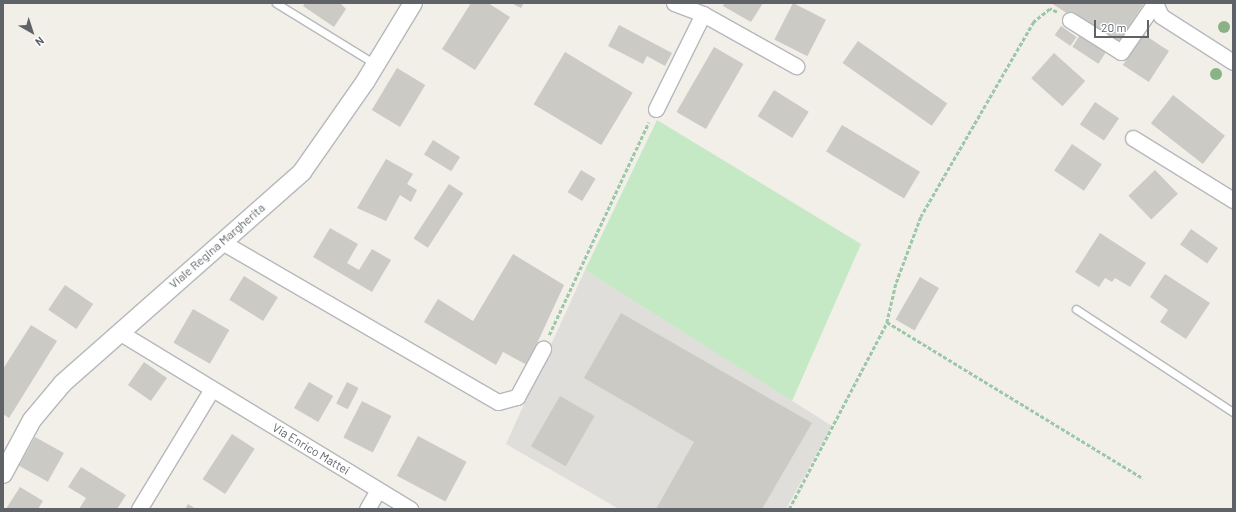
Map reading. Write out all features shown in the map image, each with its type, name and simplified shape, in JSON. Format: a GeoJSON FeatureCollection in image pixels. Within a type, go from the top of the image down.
{"type":"FeatureCollection","features":[{"type":"Feature","properties":{"kind":"street","name":"Viale Regina Margherita"},"geometry":{"type":"LineString","coordinates":[[3,474],[36,415],[63,383],[302,172],[376,64],[413,3]]}},
{"type":"Feature","properties":{"kind":"street"},"geometry":{"type":"LineString","coordinates":[[674,3],[703,14],[796,66]]}},
{"type":"Feature","properties":{"kind":"street"},"geometry":{"type":"LineString","coordinates":[[1070,20],[1121,52],[1154,4],[1161,16],[1233,62]]}},
{"type":"Feature","properties":{"kind":"street"},"geometry":{"type":"LineString","coordinates":[[656,109],[703,14]]}},
{"type":"Feature","properties":{"kind":"street"},"geometry":{"type":"LineString","coordinates":[[1133,138],[1233,200]]}},
{"type":"Feature","properties":{"kind":"street"},"geometry":{"type":"LineString","coordinates":[[222,242],[498,402],[517,397],[542,349]]}},
{"type":"Feature","properties":{"kind":"street","name":"Via Enrico Mattei"},"geometry":{"type":"LineString","coordinates":[[119,332],[410,509]]}},
{"type":"Feature","properties":{"kind":"street"},"geometry":{"type":"LineString","coordinates":[[139,509],[212,388]]}},
{"type":"Feature","properties":{"kind":"street"},"geometry":{"type":"LineString","coordinates":[[367,509],[378,490]]}},
{"type":"Feature","properties":{"kind":"lane"},"geometry":{"type":"LineString","coordinates":[[276,3],[376,64]]}},
{"type":"Feature","properties":{"kind":"lane"},"geometry":{"type":"LineString","coordinates":[[1076,309],[1233,412]]}},
{"type":"Feature","properties":{"kind":"path"},"geometry":{"type":"LineString","coordinates":[[789,509],[887,322],[896,284],[921,217],[1023,39],[1042,13],[1050,9],[1070,20]]}},
{"type":"Feature","properties":{"kind":"path"},"geometry":{"type":"LineString","coordinates":[[542,349],[656,109]]}},
{"type":"Feature","properties":{"kind":"path"},"geometry":{"type":"LineString","coordinates":[[887,322],[1143,478]]}},
{"type":"Feature","properties":{"kind":"shaded area"},"geometry":{"type":"Polygon","coordinates":[[[585,270],[832,426],[786,509],[619,509],[506,444],[585,270]]]}},
{"type":"Feature","properties":{"kind":"green space"},"geometry":{"type":"Polygon","coordinates":[[[657,120],[861,244],[792,401],[585,270],[657,120]]]}},
{"type":"Feature","properties":{"kind":"building"},"geometry":{"type":"Polygon","coordinates":[[[305,3],[340,3],[346,9],[334,27],[303,6],[305,3]]]}},
{"type":"Feature","properties":{"kind":"building"},"geometry":{"type":"Polygon","coordinates":[[[471,3],[488,3],[510,17],[475,70],[442,49],[471,3]]]}},
{"type":"Feature","properties":{"kind":"building"},"geometry":{"type":"Polygon","coordinates":[[[511,3],[524,3],[521,8],[511,3]]]}},
{"type":"Feature","properties":{"kind":"building"},"geometry":{"type":"Polygon","coordinates":[[[724,3],[763,3],[751,22],[723,6],[724,3]]]}},
{"type":"Feature","properties":{"kind":"building"},"geometry":{"type":"Polygon","coordinates":[[[793,3],[826,20],[807,56],[774,40],[793,3]]]}},
{"type":"Feature","properties":{"kind":"building"},"geometry":{"type":"Polygon","coordinates":[[[1051,3],[1144,3],[1117,45],[1051,3]]]}},
{"type":"Feature","properties":{"kind":"building"},"geometry":{"type":"Polygon","coordinates":[[[619,25],[672,53],[665,66],[647,56],[643,64],[608,46],[619,25]]]}},
{"type":"Feature","properties":{"kind":"building"},"geometry":{"type":"Polygon","coordinates":[[[1061,26],[1077,37],[1070,46],[1055,35],[1061,26]]]}},
{"type":"Feature","properties":{"kind":"building"},"geometry":{"type":"Polygon","coordinates":[[[1143,34],[1169,51],[1149,82],[1123,65],[1143,34]]]}},
{"type":"Feature","properties":{"kind":"building"},"geometry":{"type":"Polygon","coordinates":[[[1080,35],[1106,52],[1098,64],[1072,47],[1080,35]]]}},
{"type":"Feature","properties":{"kind":"building"},"geometry":{"type":"Polygon","coordinates":[[[858,41],[947,104],[932,126],[843,63],[858,41]]]}},
{"type":"Feature","properties":{"kind":"building"},"geometry":{"type":"Polygon","coordinates":[[[714,47],[743,64],[706,129],[676,112],[714,47]]]}},
{"type":"Feature","properties":{"kind":"building"},"geometry":{"type":"Polygon","coordinates":[[[565,52],[633,93],[601,145],[534,104],[565,52]]]}},
{"type":"Feature","properties":{"kind":"building"},"geometry":{"type":"Polygon","coordinates":[[[1054,53],[1085,81],[1062,106],[1031,78],[1054,53]]]}},
{"type":"Feature","properties":{"kind":"building"},"geometry":{"type":"Polygon","coordinates":[[[397,68],[425,85],[400,127],[372,110],[397,68]]]}},
{"type":"Feature","properties":{"kind":"building"},"geometry":{"type":"Polygon","coordinates":[[[774,90],[809,112],[792,138],[758,116],[774,90]]]}},
{"type":"Feature","properties":{"kind":"building"},"geometry":{"type":"Polygon","coordinates":[[[1173,95],[1225,136],[1203,164],[1151,123],[1173,95]]]}},
{"type":"Feature","properties":{"kind":"building"},"geometry":{"type":"Polygon","coordinates":[[[1095,102],[1119,118],[1104,141],[1080,124],[1095,102]]]}},
{"type":"Feature","properties":{"kind":"building"},"geometry":{"type":"Polygon","coordinates":[[[842,125],[920,172],[904,198],[826,152],[842,125]]]}},
{"type":"Feature","properties":{"kind":"building"},"geometry":{"type":"Polygon","coordinates":[[[433,140],[460,157],[451,171],[424,154],[433,140]]]}},
{"type":"Feature","properties":{"kind":"building"},"geometry":{"type":"Polygon","coordinates":[[[1072,144],[1102,164],[1084,191],[1054,171],[1072,144]]]}},
{"type":"Feature","properties":{"kind":"building"},"geometry":{"type":"Polygon","coordinates":[[[386,159],[413,174],[407,184],[417,190],[411,202],[400,195],[386,221],[357,208],[386,159]]]}},
{"type":"Feature","properties":{"kind":"building"},"geometry":{"type":"Polygon","coordinates":[[[581,170],[596,179],[582,201],[568,192],[581,170]]]}},
{"type":"Feature","properties":{"kind":"building"},"geometry":{"type":"Polygon","coordinates":[[[1155,170],[1178,194],[1151,219],[1128,196],[1155,170]]]}},
{"type":"Feature","properties":{"kind":"building"},"geometry":{"type":"Polygon","coordinates":[[[449,184],[463,193],[428,248],[414,239],[449,184]]]}},
{"type":"Feature","properties":{"kind":"building"},"geometry":{"type":"Polygon","coordinates":[[[330,228],[358,244],[347,263],[359,270],[372,249],[391,260],[372,292],[313,257],[330,228]]]}},
{"type":"Feature","properties":{"kind":"building"},"geometry":{"type":"Polygon","coordinates":[[[1191,229],[1218,248],[1207,263],[1180,245],[1191,229]]]}},
{"type":"Feature","properties":{"kind":"building"},"geometry":{"type":"Polygon","coordinates":[[[1100,233],[1146,263],[1130,287],[1115,278],[1112,282],[1105,278],[1099,287],[1075,272],[1100,233]]]}},
{"type":"Feature","properties":{"kind":"building"},"geometry":{"type":"Polygon","coordinates":[[[513,254],[564,285],[527,365],[503,352],[496,365],[424,322],[438,299],[473,321],[513,254]]]}},
{"type":"Feature","properties":{"kind":"building"},"geometry":{"type":"Polygon","coordinates":[[[1165,274],[1210,303],[1186,339],[1160,322],[1168,310],[1150,297],[1165,274]]]}},
{"type":"Feature","properties":{"kind":"building"},"geometry":{"type":"Polygon","coordinates":[[[244,276],[278,297],[263,321],[229,300],[244,276]]]}},
{"type":"Feature","properties":{"kind":"building"},"geometry":{"type":"Polygon","coordinates":[[[920,277],[939,288],[915,330],[896,319],[920,277]]]}},
{"type":"Feature","properties":{"kind":"building"},"geometry":{"type":"Polygon","coordinates":[[[65,285],[93,304],[76,329],[48,310],[65,285]]]}},
{"type":"Feature","properties":{"kind":"building"},"geometry":{"type":"Polygon","coordinates":[[[193,309],[229,330],[210,364],[174,343],[193,309]]]}},
{"type":"Feature","properties":{"kind":"building"},"geometry":{"type":"Polygon","coordinates":[[[621,313],[812,423],[762,509],[656,509],[694,442],[584,378],[621,313]]]}},
{"type":"Feature","properties":{"kind":"building"},"geometry":{"type":"Polygon","coordinates":[[[31,325],[57,341],[9,418],[3,414],[3,369],[31,325]]]}},
{"type":"Feature","properties":{"kind":"building"},"geometry":{"type":"Polygon","coordinates":[[[144,362],[167,378],[151,401],[128,385],[144,362]]]}},
{"type":"Feature","properties":{"kind":"building"},"geometry":{"type":"Polygon","coordinates":[[[309,382],[333,396],[318,422],[294,408],[309,382]]]}},
{"type":"Feature","properties":{"kind":"building"},"geometry":{"type":"Polygon","coordinates":[[[347,382],[359,388],[348,409],[336,403],[347,382]]]}},
{"type":"Feature","properties":{"kind":"building"},"geometry":{"type":"Polygon","coordinates":[[[560,396],[595,416],[566,466],[531,446],[560,396]]]}},
{"type":"Feature","properties":{"kind":"building"},"geometry":{"type":"Polygon","coordinates":[[[362,401],[391,416],[373,453],[343,438],[362,401]]]}},
{"type":"Feature","properties":{"kind":"building"},"geometry":{"type":"Polygon","coordinates":[[[232,434],[255,449],[225,494],[203,479],[232,434]]]}},
{"type":"Feature","properties":{"kind":"building"},"geometry":{"type":"Polygon","coordinates":[[[418,436],[467,462],[445,502],[397,476],[418,436]]]}},
{"type":"Feature","properties":{"kind":"building"},"geometry":{"type":"Polygon","coordinates":[[[35,437],[64,453],[48,482],[19,466],[35,437]]]}},
{"type":"Feature","properties":{"kind":"building"},"geometry":{"type":"Polygon","coordinates":[[[81,467],[126,495],[117,509],[79,509],[86,498],[68,487],[81,467]]]}},
{"type":"Feature","properties":{"kind":"building"},"geometry":{"type":"Polygon","coordinates":[[[20,487],[43,501],[38,509],[6,509],[20,487]]]}},
{"type":"Feature","properties":{"kind":"building"},"geometry":{"type":"Polygon","coordinates":[[[188,504],[196,509],[185,509],[188,504]]]}}]}
